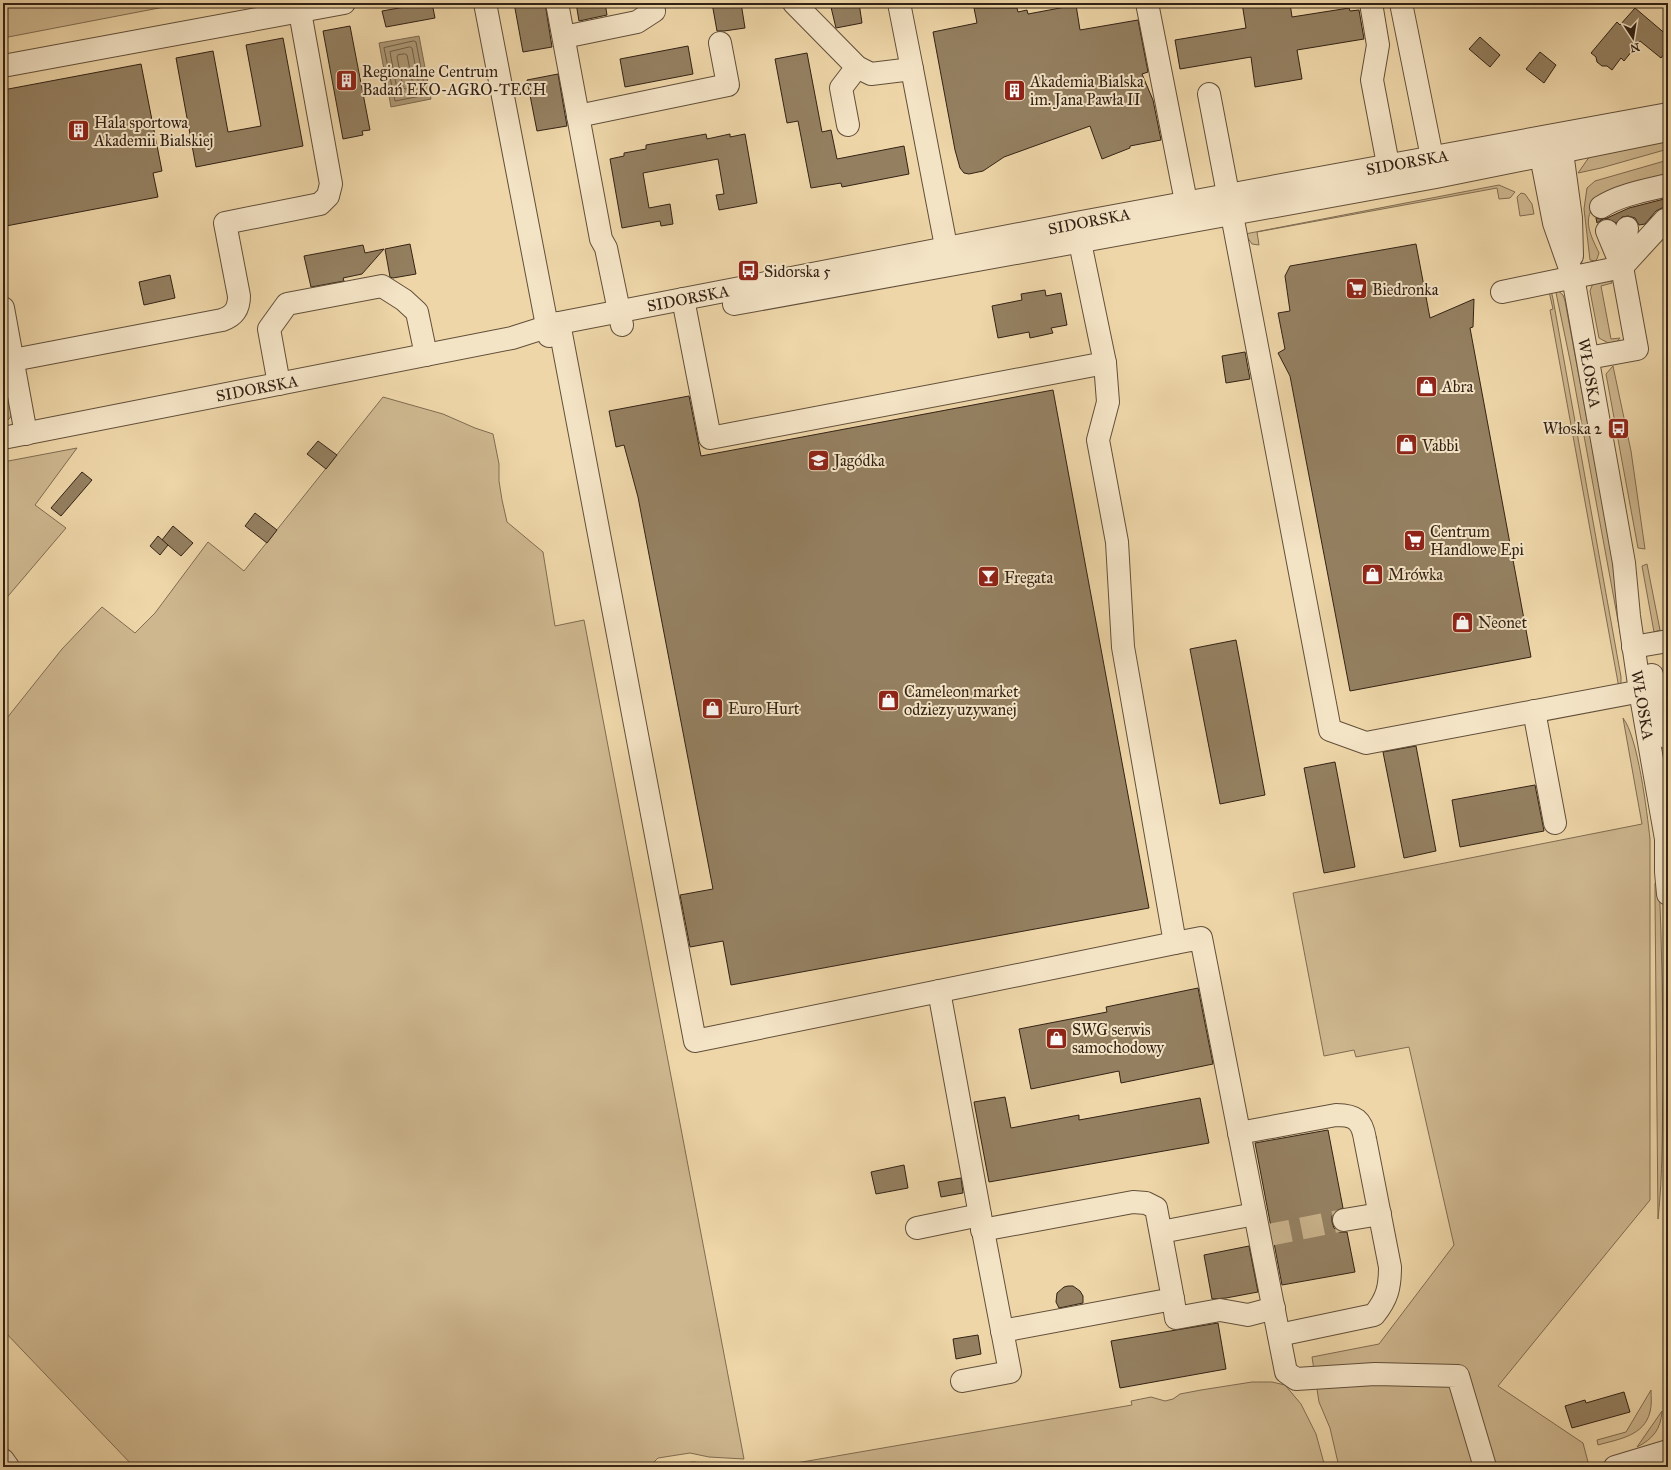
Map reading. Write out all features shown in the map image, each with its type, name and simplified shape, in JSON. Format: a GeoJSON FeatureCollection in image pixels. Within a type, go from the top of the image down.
{"type":"FeatureCollection","features":[{"type":"Feature","properties":{"kind":"street"},"geometry":{"type":"LineString","coordinates":[[3,66],[344,3]]}},
{"type":"Feature","properties":{"kind":"street"},"geometry":{"type":"LineString","coordinates":[[485,3],[554,330],[695,1041],[1201,938],[1255,1214],[1265,1236],[1274,1308],[1286,1372],[1296,1379],[1375,1374],[1458,1376],[1485,1467]]}},
{"type":"Feature","properties":{"kind":"street"},"geometry":{"type":"LineString","coordinates":[[557,3],[601,239],[606,248],[620,319]]}},
{"type":"Feature","properties":{"kind":"street"},"geometry":{"type":"LineString","coordinates":[[564,37],[637,22],[654,11],[652,3]]}},
{"type":"Feature","properties":{"kind":"street"},"geometry":{"type":"LineString","coordinates":[[794,3],[857,67],[871,74],[912,69]]}},
{"type":"Feature","properties":{"kind":"street"},"geometry":{"type":"LineString","coordinates":[[900,3],[948,257]]}},
{"type":"Feature","properties":{"kind":"street"},"geometry":{"type":"LineString","coordinates":[[1147,3],[1188,213]]}},
{"type":"Feature","properties":{"kind":"street"},"geometry":{"type":"LineString","coordinates":[[1371,3],[1378,45],[1372,80],[1390,176]]}},
{"type":"Feature","properties":{"kind":"street"},"geometry":{"type":"LineString","coordinates":[[1401,3],[1435,167]]}},
{"type":"Feature","properties":{"kind":"street"},"geometry":{"type":"LineString","coordinates":[[13,360],[222,320],[230,317],[236,311],[239,304],[239,296],[225,223],[320,204],[328,196],[331,184],[300,12]]}},
{"type":"Feature","properties":{"kind":"street"},"geometry":{"type":"LineString","coordinates":[[578,116],[728,85],[720,42]]}},
{"type":"Feature","properties":{"kind":"street"},"geometry":{"type":"LineString","coordinates":[[848,125],[841,88],[857,67]]}},
{"type":"Feature","properties":{"kind":"street"},"geometry":{"type":"LineString","coordinates":[[1209,94],[1330,730],[1366,743],[1655,688]]}},
{"type":"Feature","properties":{"kind":"street","name":"SIDORSKA"},"geometry":{"type":"LineString","coordinates":[[1551,148],[1668,114]]}},
{"type":"Feature","properties":{"kind":"street","name":"SIDORSKA"},"geometry":{"type":"LineString","coordinates":[[3,438],[512,338],[887,268],[1435,167],[1668,130]]}},
{"type":"Feature","properties":{"kind":"street","name":"WŁOSKA"},"geometry":{"type":"LineString","coordinates":[[1551,148],[1571,218],[1572,277],[1588,358],[1639,646],[1655,688],[1662,730],[1668,894]]}},
{"type":"Feature","properties":{"kind":"street"},"geometry":{"type":"LineString","coordinates":[[1622,267],[1635,207]]}},
{"type":"Feature","properties":{"kind":"street"},"geometry":{"type":"LineString","coordinates":[[1622,267],[1597,239],[1592,228],[1635,207]]}},
{"type":"Feature","properties":{"kind":"street"},"geometry":{"type":"LineString","coordinates":[[1588,358],[1637,349],[1622,267],[1635,207]]}},
{"type":"Feature","properties":{"kind":"street"},"geometry":{"type":"LineString","coordinates":[[1078,233],[1105,363],[1108,402],[1098,440],[1117,542],[1123,647],[1175,943]]}},
{"type":"Feature","properties":{"kind":"street"},"geometry":{"type":"LineString","coordinates":[[1502,292],[1622,267]]}},
{"type":"Feature","properties":{"kind":"street"},"geometry":{"type":"LineString","coordinates":[[279,384],[269,329],[287,304],[382,286],[404,300],[417,312],[426,355]]}},
{"type":"Feature","properties":{"kind":"street"},"geometry":{"type":"LineString","coordinates":[[684,306],[710,438],[1105,363]]}},
{"type":"Feature","properties":{"kind":"street"},"geometry":{"type":"LineString","coordinates":[[3,308],[26,434]]}},
{"type":"Feature","properties":{"kind":"street"},"geometry":{"type":"LineString","coordinates":[[1639,646],[1668,641]]}},
{"type":"Feature","properties":{"kind":"street"},"geometry":{"type":"LineString","coordinates":[[1534,711],[1555,823]]}},
{"type":"Feature","properties":{"kind":"street"},"geometry":{"type":"LineString","coordinates":[[939,991],[1010,1372],[962,1381]]}},
{"type":"Feature","properties":{"kind":"street"},"geometry":{"type":"LineString","coordinates":[[1239,1133],[1336,1115],[1347,1115],[1356,1118],[1363,1128],[1390,1267],[1390,1285],[1383,1303],[1374,1315],[1279,1335]]}},
{"type":"Feature","properties":{"kind":"street"},"geometry":{"type":"LineString","coordinates":[[917,1228],[981,1222],[1133,1202],[1146,1203],[1156,1208],[1176,1318],[1220,1310],[1248,1315],[1274,1308]]}},
{"type":"Feature","properties":{"kind":"street"},"geometry":{"type":"LineString","coordinates":[[1161,1232],[1255,1214]]}},
{"type":"Feature","properties":{"kind":"street"},"geometry":{"type":"LineString","coordinates":[[1344,1220],[1380,1214]]}},
{"type":"Feature","properties":{"kind":"street"},"geometry":{"type":"LineString","coordinates":[[1002,1331],[1173,1299]]}},
{"type":"Feature","properties":{"kind":"street"},"geometry":{"type":"LineString","coordinates":[[1615,1467],[1668,1452]]}},
{"type":"Feature","properties":{"kind":"street"},"geometry":{"type":"LineString","coordinates":[[3,1460],[8,1467]]}},
{"type":"Feature","properties":{"kind":"shaded area"},"geometry":{"type":"Polygon","coordinates":[[[3,3],[185,3],[3,38],[3,3]]]}},
{"type":"Feature","properties":{"kind":"shaded area"},"geometry":{"type":"Polygon","coordinates":[[[1668,139],[1668,149],[1578,173],[1592,153],[1668,139]]]}},
{"type":"Feature","properties":{"kind":"shaded area"},"geometry":{"type":"Polygon","coordinates":[[[1668,160],[1668,173],[1664,177],[1592,209],[1588,220],[1592,237],[1599,253],[1595,261],[1590,260],[1584,209],[1587,188],[1595,181],[1668,160]]]}},
{"type":"Feature","properties":{"kind":"shaded area"},"geometry":{"type":"Polygon","coordinates":[[[1499,185],[1515,192],[1510,198],[1499,199],[1497,188],[1257,232],[1259,245],[1252,244],[1245,234],[1499,185]]]}},
{"type":"Feature","properties":{"kind":"shaded area"},"geometry":{"type":"Polygon","coordinates":[[[1521,193],[1525,194],[1532,204],[1534,214],[1520,216],[1517,197],[1521,193]]]}},
{"type":"Feature","properties":{"kind":"shaded area"},"geometry":{"type":"Polygon","coordinates":[[[1611,280],[1612,283],[1601,286],[1611,339],[1620,338],[1615,344],[1610,344],[1599,338],[1590,291],[1593,283],[1611,280]]]}},
{"type":"Feature","properties":{"kind":"shaded area"},"geometry":{"type":"Polygon","coordinates":[[[1548,287],[1551,290],[1553,299],[1621,677],[1619,688],[1550,310],[1553,309],[1548,287]]]}},
{"type":"Feature","properties":{"kind":"shaded area"},"geometry":{"type":"Polygon","coordinates":[[[1555,288],[1563,295],[1565,301],[1613,560],[1623,648],[1571,365],[1555,288]]]}},
{"type":"Feature","properties":{"kind":"shaded area"},"geometry":{"type":"Polygon","coordinates":[[[3,353],[13,409],[10,418],[3,424],[3,353]]]}},
{"type":"Feature","properties":{"kind":"shaded area"},"geometry":{"type":"Polygon","coordinates":[[[1613,366],[1631,451],[1645,549],[1638,548],[1606,374],[1613,366]]]}},
{"type":"Feature","properties":{"kind":"shaded area"},"geometry":{"type":"Polygon","coordinates":[[[383,397],[443,414],[493,434],[499,464],[499,481],[502,500],[507,522],[543,552],[555,626],[584,620],[744,1459],[709,1457],[690,1453],[658,1458],[649,1467],[134,1467],[3,1330],[3,723],[62,649],[102,607],[135,633],[155,613],[208,542],[244,571],[383,397]]]}},
{"type":"Feature","properties":{"kind":"shaded area"},"geometry":{"type":"Polygon","coordinates":[[[77,448],[35,505],[66,528],[3,602],[3,462],[77,448]]]}},
{"type":"Feature","properties":{"kind":"shaded area"},"geometry":{"type":"Polygon","coordinates":[[[1647,564],[1660,630],[1654,632],[1642,566],[1647,564]]]}},
{"type":"Feature","properties":{"kind":"shaded area"},"geometry":{"type":"Polygon","coordinates":[[[1623,718],[1633,741],[1637,758],[1644,794],[1650,839],[1650,1200],[1498,1386],[1583,1443],[1588,1462],[1572,1467],[1339,1467],[1330,1428],[1319,1402],[1312,1357],[1379,1344],[1454,1245],[1409,1047],[1356,1057],[1354,1050],[1324,1056],[1293,893],[1642,824],[1623,718]]]}},
{"type":"Feature","properties":{"kind":"shaded area"},"geometry":{"type":"Polygon","coordinates":[[[1659,879],[1663,1083],[1662,1168],[1658,1219],[1655,883],[1659,879]]]}},
{"type":"Feature","properties":{"kind":"shaded area"},"geometry":{"type":"Polygon","coordinates":[[[1252,1382],[1272,1382],[1285,1385],[1301,1404],[1316,1434],[1325,1467],[773,1467],[1132,1405],[1131,1401],[1151,1397],[1165,1401],[1173,1399],[1180,1394],[1252,1382]]]}},
{"type":"Feature","properties":{"kind":"shaded area"},"geometry":{"type":"Polygon","coordinates":[[[1651,1390],[1650,1412],[1647,1420],[1642,1426],[1630,1435],[1598,1445],[1597,1440],[1626,1432],[1651,1390]]]}},
{"type":"Feature","properties":{"kind":"shaded area"},"geometry":{"type":"Polygon","coordinates":[[[1662,1411],[1660,1423],[1655,1433],[1648,1441],[1637,1447],[1662,1411]]]}},
{"type":"Feature","properties":{"kind":"shaded area"},"geometry":{"type":"Polygon","coordinates":[[[694,1462],[728,1467],[673,1467],[682,1463],[694,1462]]]}},
{"type":"Feature","properties":{"kind":"water"},"geometry":{"type":"Polygon","coordinates":[[[419,36],[431,99],[391,107],[379,43],[419,36]]]}},
{"type":"Feature","properties":{"kind":"building"},"geometry":{"type":"Polygon","coordinates":[[[432,3],[435,18],[386,27],[382,11],[432,3]]]}},
{"type":"Feature","properties":{"kind":"building"},"geometry":{"type":"Polygon","coordinates":[[[514,3],[545,3],[552,47],[523,52],[514,3]]]}},
{"type":"Feature","properties":{"kind":"building"},"geometry":{"type":"Polygon","coordinates":[[[576,3],[605,3],[607,15],[579,21],[576,3]]]}},
{"type":"Feature","properties":{"kind":"building"},"geometry":{"type":"Polygon","coordinates":[[[712,3],[741,3],[745,28],[717,31],[712,3]]]}},
{"type":"Feature","properties":{"kind":"building"},"geometry":{"type":"Polygon","coordinates":[[[830,3],[859,3],[862,23],[836,28],[830,3]]]}},
{"type":"Feature","properties":{"kind":"building"},"geometry":{"type":"Polygon","coordinates":[[[1242,3],[1290,3],[1292,17],[1349,8],[1350,11],[1359,10],[1364,39],[1297,50],[1302,79],[1255,87],[1251,57],[1180,69],[1175,40],[1246,28],[1242,3]]]}},
{"type":"Feature","properties":{"kind":"building","name":"Akademia Bialska im. Jana Pawła II"},"geometry":{"type":"Polygon","coordinates":[[[1076,5],[1080,30],[1138,20],[1148,72],[1142,74],[1153,100],[1161,140],[1130,146],[1130,148],[1102,159],[1090,126],[1004,157],[983,171],[969,174],[964,173],[960,168],[955,150],[933,32],[977,23],[974,8],[1017,8],[1018,12],[1027,10],[1028,14],[1076,5]]]}},
{"type":"Feature","properties":{"kind":"building"},"geometry":{"type":"Polygon","coordinates":[[[1635,8],[1668,36],[1668,49],[1661,58],[1640,41],[1624,61],[1621,58],[1612,70],[1607,66],[1602,66],[1597,62],[1596,57],[1591,53],[1617,22],[1620,25],[1635,8]]]}},
{"type":"Feature","properties":{"kind":"building","name":"Regionalne Centrum Badań EKO-AGRO-TECH"},"geometry":{"type":"Polygon","coordinates":[[[350,26],[370,130],[362,131],[363,135],[343,139],[323,31],[350,26]]]}},
{"type":"Feature","properties":{"kind":"building"},"geometry":{"type":"Polygon","coordinates":[[[1480,37],[1500,55],[1490,67],[1469,49],[1480,37]]]}},
{"type":"Feature","properties":{"kind":"building"},"geometry":{"type":"Polygon","coordinates":[[[283,38],[303,146],[196,167],[176,58],[213,51],[228,132],[261,126],[246,45],[283,38]]]}},
{"type":"Feature","properties":{"kind":"building"},"geometry":{"type":"Polygon","coordinates":[[[688,46],[693,74],[625,87],[620,59],[688,46]]]}},
{"type":"Feature","properties":{"kind":"building"},"geometry":{"type":"Polygon","coordinates":[[[1540,52],[1556,65],[1544,83],[1526,69],[1540,52]]]}},
{"type":"Feature","properties":{"kind":"building"},"geometry":{"type":"Polygon","coordinates":[[[807,53],[822,132],[831,130],[837,159],[904,146],[909,174],[842,187],[841,183],[811,188],[798,121],[787,123],[775,59],[807,53]]]}},
{"type":"Feature","properties":{"kind":"building","name":"Hala sportowa Akademii Bialskiej"},"geometry":{"type":"Polygon","coordinates":[[[141,64],[162,171],[153,173],[158,197],[6,226],[3,212],[3,90],[141,64]]]}},
{"type":"Feature","properties":{"kind":"building"},"geometry":{"type":"Polygon","coordinates":[[[558,74],[567,126],[537,131],[527,80],[558,74]]]}},
{"type":"Feature","properties":{"kind":"building"},"geometry":{"type":"Polygon","coordinates":[[[706,134],[707,139],[730,134],[730,137],[745,134],[757,203],[719,210],[716,195],[724,194],[718,159],[643,173],[649,208],[670,204],[673,224],[661,226],[660,221],[622,228],[610,159],[624,156],[624,153],[646,149],[646,145],[706,134]]]}},
{"type":"Feature","properties":{"kind":"building"},"geometry":{"type":"Polygon","coordinates":[[[1668,198],[1668,208],[1662,208],[1656,211],[1645,224],[1639,225],[1635,218],[1628,216],[1622,217],[1616,223],[1608,219],[1603,219],[1597,223],[1596,218],[1607,218],[1629,208],[1668,198]]]}},
{"type":"Feature","properties":{"kind":"building"},"geometry":{"type":"Polygon","coordinates":[[[410,244],[416,274],[393,278],[390,277],[385,249],[410,244]]]}},
{"type":"Feature","properties":{"kind":"building","name":"Centrum Handlowe Epi"},"geometry":{"type":"Polygon","coordinates":[[[1416,244],[1430,318],[1474,299],[1473,327],[1470,328],[1531,657],[1350,691],[1290,376],[1278,353],[1285,349],[1278,313],[1290,311],[1285,276],[1290,266],[1416,244]]]}},
{"type":"Feature","properties":{"kind":"building"},"geometry":{"type":"Polygon","coordinates":[[[363,245],[365,253],[384,249],[362,274],[343,278],[344,281],[311,287],[304,256],[363,245]]]}},
{"type":"Feature","properties":{"kind":"building"},"geometry":{"type":"Polygon","coordinates":[[[170,275],[175,298],[144,305],[139,282],[170,275]]]}},
{"type":"Feature","properties":{"kind":"building"},"geometry":{"type":"Polygon","coordinates":[[[1045,290],[1046,296],[1061,293],[1067,325],[1051,328],[1053,333],[1030,338],[1029,332],[998,338],[992,306],[1022,300],[1021,294],[1045,290]]]}},
{"type":"Feature","properties":{"kind":"building"},"geometry":{"type":"Polygon","coordinates":[[[1245,352],[1250,379],[1226,383],[1222,356],[1245,352]]]}},
{"type":"Feature","properties":{"kind":"building"},"geometry":{"type":"Polygon","coordinates":[[[1053,390],[1149,908],[731,985],[723,941],[690,947],[680,895],[713,889],[638,497],[624,445],[616,447],[609,411],[689,396],[701,456],[1053,390]]]}},
{"type":"Feature","properties":{"kind":"building"},"geometry":{"type":"Polygon","coordinates":[[[318,441],[337,455],[326,469],[307,454],[318,441]]]}},
{"type":"Feature","properties":{"kind":"building"},"geometry":{"type":"Polygon","coordinates":[[[82,472],[92,480],[61,516],[51,508],[82,472]]]}},
{"type":"Feature","properties":{"kind":"building"},"geometry":{"type":"Polygon","coordinates":[[[255,513],[277,530],[267,543],[245,526],[255,513]]]}},
{"type":"Feature","properties":{"kind":"building"},"geometry":{"type":"Polygon","coordinates":[[[173,526],[193,543],[181,556],[162,540],[173,526]]]}},
{"type":"Feature","properties":{"kind":"building"},"geometry":{"type":"Polygon","coordinates":[[[158,536],[168,545],[160,555],[150,546],[158,536]]]}},
{"type":"Feature","properties":{"kind":"building"},"geometry":{"type":"Polygon","coordinates":[[[1236,640],[1265,795],[1220,804],[1190,649],[1236,640]]]}},
{"type":"Feature","properties":{"kind":"building"},"geometry":{"type":"Polygon","coordinates":[[[1416,746],[1436,851],[1404,858],[1383,752],[1416,746]]]}},
{"type":"Feature","properties":{"kind":"building"},"geometry":{"type":"Polygon","coordinates":[[[1335,762],[1355,867],[1324,873],[1304,768],[1335,762]]]}},
{"type":"Feature","properties":{"kind":"building"},"geometry":{"type":"Polygon","coordinates":[[[1535,785],[1544,831],[1460,847],[1452,800],[1535,785]]]}},
{"type":"Feature","properties":{"kind":"building"},"geometry":{"type":"Polygon","coordinates":[[[1198,988],[1213,1064],[1121,1083],[1119,1071],[1031,1089],[1019,1029],[1107,1012],[1106,1007],[1198,988]]]}},
{"type":"Feature","properties":{"kind":"building"},"geometry":{"type":"Polygon","coordinates":[[[1005,1097],[1011,1128],[1079,1115],[1079,1120],[1200,1098],[1209,1143],[989,1182],[974,1102],[1005,1097]]]}},
{"type":"Feature","properties":{"kind":"building"},"geometry":{"type":"Polygon","coordinates":[[[1328,1130],[1343,1208],[1336,1211],[1332,1216],[1332,1222],[1334,1228],[1339,1232],[1347,1232],[1355,1272],[1282,1285],[1255,1143],[1328,1130]]]}},
{"type":"Feature","properties":{"kind":"building"},"geometry":{"type":"Polygon","coordinates":[[[904,1165],[908,1188],[876,1194],[871,1172],[904,1165]]]}},
{"type":"Feature","properties":{"kind":"building"},"geometry":{"type":"Polygon","coordinates":[[[961,1178],[963,1193],[941,1197],[938,1182],[961,1178]]]}},
{"type":"Feature","properties":{"kind":"building"},"geometry":{"type":"Polygon","coordinates":[[[1249,1246],[1258,1292],[1212,1299],[1204,1255],[1249,1246]]]}},
{"type":"Feature","properties":{"kind":"building"},"geometry":{"type":"Polygon","coordinates":[[[1073,1286],[1080,1291],[1083,1296],[1083,1303],[1059,1308],[1056,1302],[1057,1293],[1064,1287],[1073,1286]]]}},
{"type":"Feature","properties":{"kind":"building"},"geometry":{"type":"Polygon","coordinates":[[[1218,1323],[1226,1369],[1120,1388],[1111,1341],[1218,1323]]]}},
{"type":"Feature","properties":{"kind":"building"},"geometry":{"type":"Polygon","coordinates":[[[978,1335],[981,1354],[956,1359],[953,1339],[978,1335]]]}},
{"type":"Feature","properties":{"kind":"building"},"geometry":{"type":"Polygon","coordinates":[[[1624,1392],[1630,1412],[1572,1428],[1565,1406],[1585,1400],[1586,1403],[1624,1392]]]}},
{"type":"Feature","properties":{"kind":"tunnel"},"geometry":{"type":"LineString","coordinates":[[1269,1235],[1344,1220]]}},
{"type":"Feature","properties":{"kind":"place","name":"Regionalne Centrum Badań EKO-AGRO-TECH"},"geometry":{"type":"Point","coordinates":[346,80]}},
{"type":"Feature","properties":{"kind":"place","name":"Akademia Bialska im. Jana Pawła II"},"geometry":{"type":"Point","coordinates":[1014,90]}},
{"type":"Feature","properties":{"kind":"place","name":"Hala sportowa Akademii Bialskiej"},"geometry":{"type":"Point","coordinates":[78,131]}},
{"type":"Feature","properties":{"kind":"place","name":"Sidorska 5"},"geometry":{"type":"Point","coordinates":[749,271]}},
{"type":"Feature","properties":{"kind":"place","name":"Biedronka"},"geometry":{"type":"Point","coordinates":[1356,289]}},
{"type":"Feature","properties":{"kind":"place","name":"Abra"},"geometry":{"type":"Point","coordinates":[1427,386]}},
{"type":"Feature","properties":{"kind":"place","name":"Włoska 2"},"geometry":{"type":"Point","coordinates":[1618,428]}},
{"type":"Feature","properties":{"kind":"place","name":"Vabbi"},"geometry":{"type":"Point","coordinates":[1406,445]}},
{"type":"Feature","properties":{"kind":"place","name":"Jagódka"},"geometry":{"type":"Point","coordinates":[818,460]}},
{"type":"Feature","properties":{"kind":"place","name":"Centrum Handlowe Epi"},"geometry":{"type":"Point","coordinates":[1415,540]}},
{"type":"Feature","properties":{"kind":"place","name":"Mrówka"},"geometry":{"type":"Point","coordinates":[1373,574]}},
{"type":"Feature","properties":{"kind":"place","name":"Fregata"},"geometry":{"type":"Point","coordinates":[989,577]}},
{"type":"Feature","properties":{"kind":"place","name":"Neonet"},"geometry":{"type":"Point","coordinates":[1462,622]}},
{"type":"Feature","properties":{"kind":"place","name":"Cameleon market odziezy uzywanej"},"geometry":{"type":"Point","coordinates":[889,700]}},
{"type":"Feature","properties":{"kind":"place","name":"Euro Hurt"},"geometry":{"type":"Point","coordinates":[712,708]}},
{"type":"Feature","properties":{"kind":"place","name":"SWG serwis samochodowy"},"geometry":{"type":"Point","coordinates":[1057,1038]}}]}
